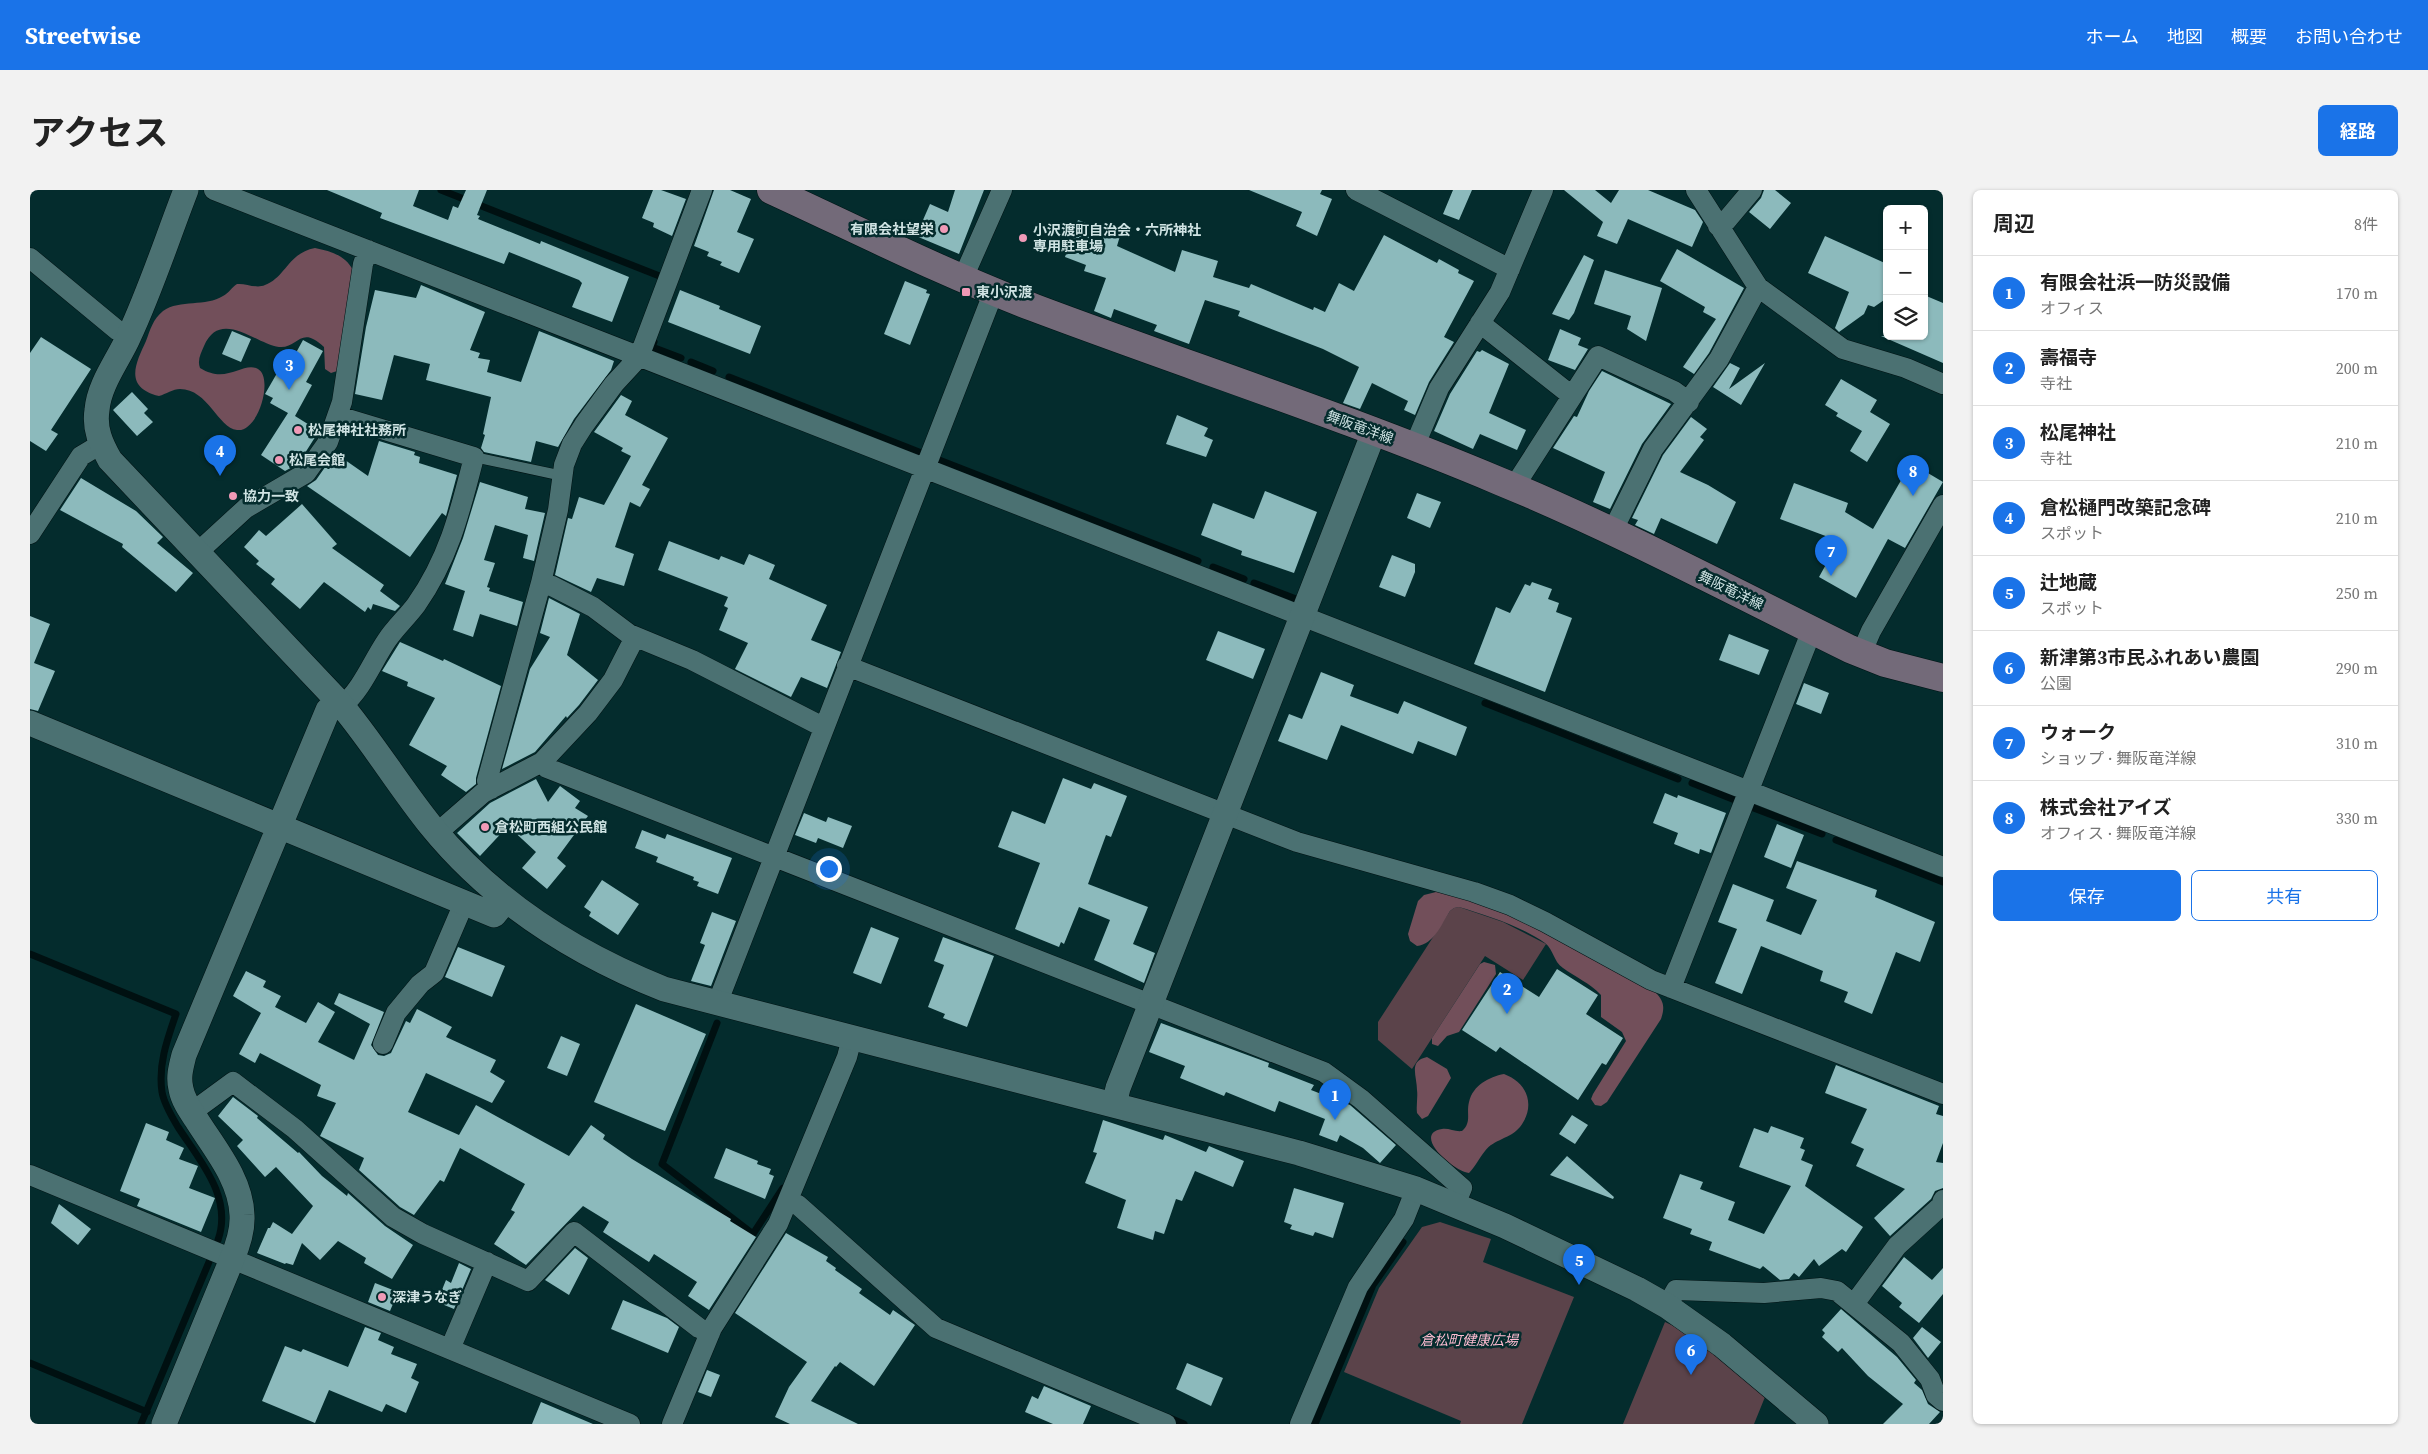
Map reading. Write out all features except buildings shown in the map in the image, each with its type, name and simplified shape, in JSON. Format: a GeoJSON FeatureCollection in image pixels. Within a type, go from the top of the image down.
{"type":"FeatureCollection","features":[{"type":"Feature","properties":{"kind":"main road","name":"舞阪竜洋線"},"geometry":{"type":"LineString","coordinates":[[771,190],[994,291],[1414,447],[1515,488],[1612,532],[1861,654],[1894,666],[1943,678]]}},
{"type":"Feature","properties":{"kind":"street"},"geometry":{"type":"LineString","coordinates":[[186,190],[130,335],[102,391],[97,408],[96,426],[101,444],[110,460],[340,703],[437,833],[479,877],[506,900],[565,942],[597,960],[664,989],[1299,1153],[1416,1189],[1455,1205],[1628,1285],[1666,1306],[1722,1345],[1816,1424]]}},
{"type":"Feature","properties":{"kind":"street"},"geometry":{"type":"LineString","coordinates":[[214,190],[1943,867]]}},
{"type":"Feature","properties":{"kind":"street"},"geometry":{"type":"LineString","coordinates":[[491,789],[487,781],[541,583],[558,510],[562,476],[572,444],[614,384],[639,357],[702,190]]}},
{"type":"Feature","properties":{"kind":"street"},"geometry":{"type":"LineString","coordinates":[[963,278],[1002,190]]}},
{"type":"Feature","properties":{"kind":"street"},"geometry":{"type":"LineString","coordinates":[[1356,190],[1510,269]]}},
{"type":"Feature","properties":{"kind":"street"},"geometry":{"type":"LineString","coordinates":[[1414,447],[1439,388],[1500,292],[1543,190]]}},
{"type":"Feature","properties":{"kind":"street"},"geometry":{"type":"LineString","coordinates":[[1696,190],[1758,287],[1843,349],[1906,368],[1943,384]]}},
{"type":"Feature","properties":{"kind":"street"},"geometry":{"type":"LineString","coordinates":[[1718,226],[1726,221],[1752,190]]}},
{"type":"Feature","properties":{"kind":"street"},"geometry":{"type":"LineString","coordinates":[[198,552],[246,508],[306,473],[328,442],[338,416],[363,264],[368,250]]}},
{"type":"Feature","properties":{"kind":"street"},"geometry":{"type":"LineString","coordinates":[[30,258],[117,330],[130,335]]}},
{"type":"Feature","properties":{"kind":"street"},"geometry":{"type":"LineString","coordinates":[[1612,532],[1653,449],[1719,359],[1758,287]]}},
{"type":"Feature","properties":{"kind":"street"},"geometry":{"type":"LineString","coordinates":[[717,1004],[823,727],[994,291]]}},
{"type":"Feature","properties":{"kind":"street"},"geometry":{"type":"LineString","coordinates":[[1480,323],[1572,396]]}},
{"type":"Feature","properties":{"kind":"street"},"geometry":{"type":"LineString","coordinates":[[1515,488],[1598,356],[1674,391],[1688,402]]}},
{"type":"Feature","properties":{"kind":"street"},"geometry":{"type":"LineString","coordinates":[[164,1424],[232,1259],[241,1230],[242,1214],[238,1192],[229,1171],[192,1112],[181,1090],[179,1072],[184,1055],[328,710],[354,695],[387,640],[416,604],[443,557],[458,521],[474,457],[338,416]]}},
{"type":"Feature","properties":{"kind":"street"},"geometry":{"type":"LineString","coordinates":[[1114,1105],[1118,1088],[1374,432]]}},
{"type":"Feature","properties":{"kind":"street"},"geometry":{"type":"LineString","coordinates":[[30,534],[81,456],[101,444]]}},
{"type":"Feature","properties":{"kind":"street"},"geometry":{"type":"LineString","coordinates":[[1861,654],[1871,632],[1943,505]]}},
{"type":"Feature","properties":{"kind":"street"},"geometry":{"type":"LineString","coordinates":[[541,583],[552,586],[593,607],[635,637],[692,660],[823,727]]}},
{"type":"Feature","properties":{"kind":"street"},"geometry":{"type":"LineString","coordinates":[[1671,988],[1812,630]]}},
{"type":"Feature","properties":{"kind":"street"},"geometry":{"type":"LineString","coordinates":[[437,833],[483,793],[542,762],[588,713],[614,680],[635,637]]}},
{"type":"Feature","properties":{"kind":"street"},"geometry":{"type":"LineString","coordinates":[[847,666],[1297,842],[1474,892],[1510,905],[1651,980],[1943,1094]]}},
{"type":"Feature","properties":{"kind":"street"},"geometry":{"type":"LineString","coordinates":[[30,723],[494,915],[506,900]]}},
{"type":"Feature","properties":{"kind":"street"},"geometry":{"type":"LineString","coordinates":[[542,762],[547,768],[1324,1072],[1343,1084],[1462,1188],[1455,1205]]}},
{"type":"Feature","properties":{"kind":"street"},"geometry":{"type":"LineString","coordinates":[[383,1044],[396,1013],[420,984],[434,974],[464,903]]}},
{"type":"Feature","properties":{"kind":"street"},"geometry":{"type":"LineString","coordinates":[[672,1424],[710,1333],[778,1224],[847,1057],[852,1038]]}},
{"type":"Feature","properties":{"kind":"street"},"geometry":{"type":"LineString","coordinates":[[192,1112],[233,1082],[295,1129],[393,1217],[423,1234],[528,1281],[574,1232],[699,1328],[710,1333]]}},
{"type":"Feature","properties":{"kind":"street"},"geometry":{"type":"LineString","coordinates":[[30,1175],[630,1424]]}},
{"type":"Feature","properties":{"kind":"street"},"geometry":{"type":"LineString","coordinates":[[1300,1424],[1358,1287],[1404,1219],[1416,1189]]}},
{"type":"Feature","properties":{"kind":"street"},"geometry":{"type":"LineString","coordinates":[[788,1200],[798,1205],[936,1328],[1166,1424]]}},
{"type":"Feature","properties":{"kind":"street"},"geometry":{"type":"LineString","coordinates":[[1854,1304],[1897,1246],[1941,1206],[1943,1200]]}},
{"type":"Feature","properties":{"kind":"street"},"geometry":{"type":"LineString","coordinates":[[450,1350],[487,1262]]}},
{"type":"Feature","properties":{"kind":"street"},"geometry":{"type":"LineString","coordinates":[[1666,1306],[1676,1290],[1764,1293],[1821,1288],[1837,1291],[1901,1343],[1930,1379],[1936,1395],[1943,1401]]}},
{"type":"Feature","properties":{"kind":"lane"},"geometry":{"type":"LineString","coordinates":[[474,457],[562,476]]}},
{"type":"Feature","properties":{"kind":"green space"},"geometry":{"type":"Polygon","coordinates":[[[1459,907],[1503,922],[1546,944],[1523,980],[1485,956],[1412,1069],[1378,1040],[1378,1022],[1450,911],[1459,907]]]}},
{"type":"Feature","properties":{"kind":"green space","name":"倉松町健康広場"},"geometry":{"type":"Polygon","coordinates":[[[1440,1222],[1491,1239],[1483,1262],[1574,1297],[1522,1424],[1460,1424],[1461,1421],[1344,1372],[1379,1288],[1422,1227],[1440,1222]]]}},
{"type":"Feature","properties":{"kind":"green space"},"geometry":{"type":"Polygon","coordinates":[[[1665,1322],[1705,1346],[1765,1397],[1754,1424],[1623,1424],[1665,1322]]]}},
{"type":"Feature","properties":{"kind":"shaded area"},"geometry":{"type":"Polygon","coordinates":[[[315,248],[332,252],[341,257],[353,270],[337,371],[331,373],[325,369],[324,347],[316,340],[304,337],[291,345],[279,347],[239,331],[219,330],[211,335],[204,346],[199,359],[200,368],[210,373],[226,374],[252,367],[258,369],[263,374],[264,393],[257,414],[245,429],[237,430],[230,428],[205,401],[190,391],[177,389],[159,396],[140,387],[136,380],[136,366],[152,325],[163,311],[177,305],[216,299],[225,295],[237,284],[265,285],[278,277],[299,255],[315,248]]]}},
{"type":"Feature","properties":{"kind":"shaded area"},"geometry":{"type":"Polygon","coordinates":[[[1440,891],[1507,913],[1658,995],[1663,1004],[1661,1019],[1607,1102],[1601,1106],[1595,1105],[1591,1099],[1626,1041],[1622,1032],[1601,1017],[1601,995],[1560,965],[1548,946],[1536,937],[1504,922],[1459,907],[1450,911],[1433,938],[1417,946],[1410,941],[1408,934],[1418,901],[1424,895],[1440,891]]]}},
{"type":"Feature","properties":{"kind":"shaded area"},"geometry":{"type":"Polygon","coordinates":[[[1484,962],[1495,965],[1496,974],[1459,1032],[1447,1036],[1438,1046],[1432,1044],[1432,1038],[1480,964],[1484,962]]]}},
{"type":"Feature","properties":{"kind":"shaded area"},"geometry":{"type":"Polygon","coordinates":[[[1427,1057],[1447,1069],[1451,1078],[1428,1116],[1422,1119],[1417,1113],[1415,1066],[1421,1059],[1427,1057]]]}},
{"type":"Feature","properties":{"kind":"shaded area"},"geometry":{"type":"Polygon","coordinates":[[[1504,1074],[1519,1083],[1524,1089],[1528,1103],[1525,1119],[1516,1131],[1489,1147],[1469,1173],[1462,1171],[1438,1153],[1431,1138],[1434,1132],[1442,1129],[1462,1131],[1468,1121],[1468,1106],[1474,1091],[1487,1080],[1504,1074]]]}},
{"type":"Feature","properties":{"kind":"waterway"},"geometry":{"type":"LineString","coordinates":[[441,190],[662,277]]}},
{"type":"Feature","properties":{"kind":"waterway"},"geometry":{"type":"LineString","coordinates":[[654,342],[652,347],[681,358]]}},
{"type":"Feature","properties":{"kind":"waterway"},"geometry":{"type":"LineString","coordinates":[[691,362],[713,371]]}},
{"type":"Feature","properties":{"kind":"waterway"},"geometry":{"type":"LineString","coordinates":[[729,377],[924,454]]}},
{"type":"Feature","properties":{"kind":"waterway"},"geometry":{"type":"LineString","coordinates":[[934,458],[1198,561]]}},
{"type":"Feature","properties":{"kind":"waterway"},"geometry":{"type":"LineString","coordinates":[[1213,567],[1244,579]]}},
{"type":"Feature","properties":{"kind":"waterway"},"geometry":{"type":"LineString","coordinates":[[1254,583],[1296,599]]}},
{"type":"Feature","properties":{"kind":"waterway"},"geometry":{"type":"LineString","coordinates":[[1485,703],[1678,779]]}},
{"type":"Feature","properties":{"kind":"waterway"},"geometry":{"type":"LineString","coordinates":[[1692,783],[1735,800]]}},
{"type":"Feature","properties":{"kind":"waterway"},"geometry":{"type":"LineString","coordinates":[[1751,807],[1822,834]]}},
{"type":"Feature","properties":{"kind":"waterway"},"geometry":{"type":"LineString","coordinates":[[1836,840],[1943,882]]}},
{"type":"Feature","properties":{"kind":"waterway"},"geometry":{"type":"LineString","coordinates":[[30,954],[176,1014],[162,1062],[162,1092],[171,1115],[204,1166],[218,1194],[221,1209],[218,1240]]}},
{"type":"Feature","properties":{"kind":"waterway"},"geometry":{"type":"LineString","coordinates":[[717,1023],[662,1164],[753,1234],[783,1188],[787,1189]]}},
{"type":"Feature","properties":{"kind":"waterway"},"geometry":{"type":"LineString","coordinates":[[1315,1424],[1373,1285],[1403,1242]]}},
{"type":"Feature","properties":{"kind":"waterway"},"geometry":{"type":"LineString","coordinates":[[141,1424],[209,1262]]}},
{"type":"Feature","properties":{"kind":"waterway"},"geometry":{"type":"LineString","coordinates":[[30,1363],[147,1412]]}},
{"type":"Feature","properties":{"kind":"waterway"},"geometry":{"type":"LineString","coordinates":[[1167,1417],[1184,1424]]}},
{"type":"Feature","properties":{"kind":"place","name":"有限会社望栄"},"geometry":{"type":"Point","coordinates":[944,229]}},
{"type":"Feature","properties":{"kind":"place","name":"小沢渡町自治会・六所神社 専用駐車場"},"geometry":{"type":"Point","coordinates":[1023,238]}},
{"type":"Feature","properties":{"kind":"place","name":"東小沢渡"},"geometry":{"type":"Point","coordinates":[966,292]}},
{"type":"Feature","properties":{"kind":"place","name":"松尾神社"},"geometry":{"type":"Point","coordinates":[289,390]}},
{"type":"Feature","properties":{"kind":"place","name":"松尾神社社務所"},"geometry":{"type":"Point","coordinates":[298,430]}},
{"type":"Feature","properties":{"kind":"place","name":"松尾会館"},"geometry":{"type":"Point","coordinates":[279,460]}},
{"type":"Feature","properties":{"kind":"place","name":"倉松樋門改築記念碑"},"geometry":{"type":"Point","coordinates":[220,476]}},
{"type":"Feature","properties":{"kind":"place","name":"協力一致"},"geometry":{"type":"Point","coordinates":[233,496]}},
{"type":"Feature","properties":{"kind":"place","name":"株式会社アイズ"},"geometry":{"type":"Point","coordinates":[1913,496]}},
{"type":"Feature","properties":{"kind":"place","name":"ウォーク"},"geometry":{"type":"Point","coordinates":[1831,576]}},
{"type":"Feature","properties":{"kind":"place","name":"倉松町西組公民館"},"geometry":{"type":"Point","coordinates":[485,827]}},
{"type":"Feature","properties":{"kind":"place","name":"壽福寺"},"geometry":{"type":"Point","coordinates":[1507,1014]}},
{"type":"Feature","properties":{"kind":"place","name":"有限会社浜一防災設備"},"geometry":{"type":"Point","coordinates":[1335,1120]}},
{"type":"Feature","properties":{"kind":"place","name":"辻地蔵"},"geometry":{"type":"Point","coordinates":[1579,1285]}},
{"type":"Feature","properties":{"kind":"place","name":"深津うなぎ"},"geometry":{"type":"Point","coordinates":[382,1297]}},
{"type":"Feature","properties":{"kind":"place","name":"新津第3市民ふれあい農園"},"geometry":{"type":"Point","coordinates":[1691,1375]}}]}
